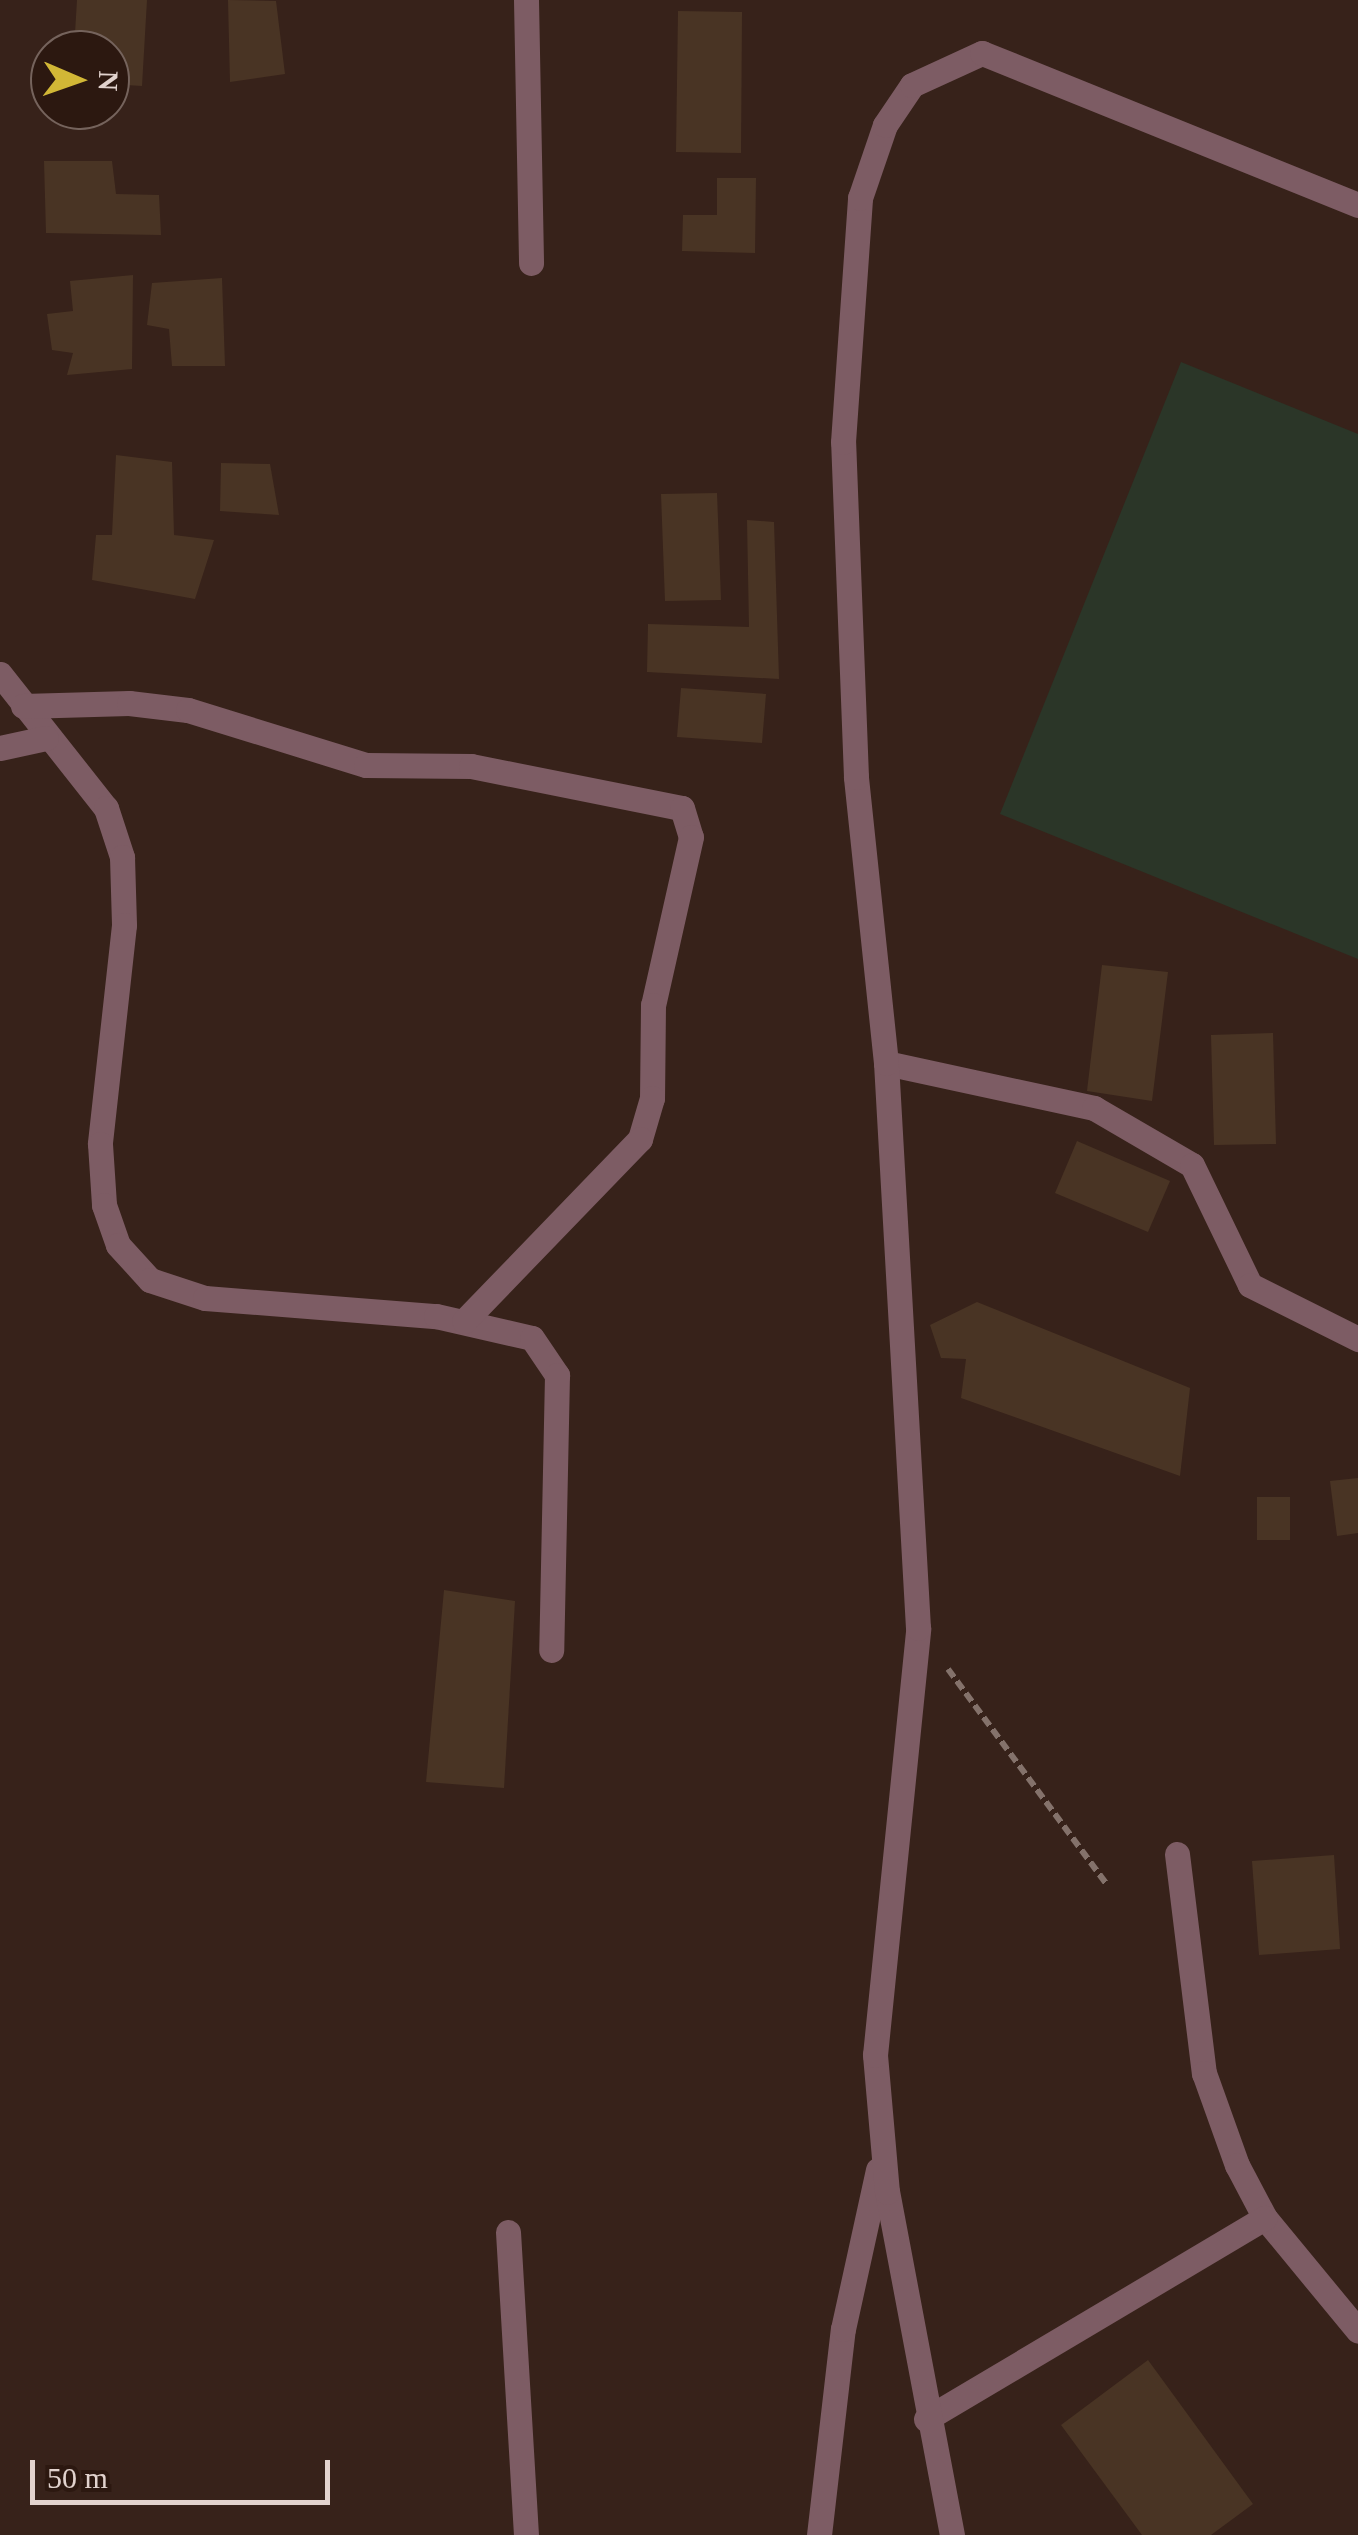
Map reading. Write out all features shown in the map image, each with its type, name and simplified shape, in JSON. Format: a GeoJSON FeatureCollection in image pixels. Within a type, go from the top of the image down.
{"type":"FeatureCollection","features":[{"type":"Feature","properties":{"kind":"street"},"geometry":{"type":"LineString","coordinates":[[526,0],[530,263]]}},
{"type":"Feature","properties":{"kind":"street"},"geometry":{"type":"LineString","coordinates":[[952,2535],[926,2419],[884,2145],[876,2055],[918,1628],[886,1063],[856,777],[843,442],[860,198],[885,125],[912,85],[982,53],[1358,205]]}},
{"type":"Feature","properties":{"kind":"street"},"geometry":{"type":"LineString","coordinates":[[0,674],[46,738],[106,808],[122,857],[124,924],[100,1144],[104,1205],[118,1245],[150,1280],[205,1298],[464,1320],[532,1338],[556,1375],[551,1650]]}},
{"type":"Feature","properties":{"kind":"street"},"geometry":{"type":"LineString","coordinates":[[23,706],[188,710],[366,765],[471,766],[682,808],[691,837],[654,1005],[652,1098],[640,1139],[464,1320]]}},
{"type":"Feature","properties":{"kind":"street"},"geometry":{"type":"LineString","coordinates":[[0,748],[46,738]]}},
{"type":"Feature","properties":{"kind":"street"},"geometry":{"type":"LineString","coordinates":[[886,1063],[1094,1108],[1143,1136],[1192,1165],[1250,1285],[1358,1340]]}},
{"type":"Feature","properties":{"kind":"street"},"geometry":{"type":"LineString","coordinates":[[1177,1854],[1204,2074],[1264,2218],[1358,2331]]}},
{"type":"Feature","properties":{"kind":"street"},"geometry":{"type":"LineString","coordinates":[[819,2535],[843,2329],[884,2145]]}},
{"type":"Feature","properties":{"kind":"street"},"geometry":{"type":"LineString","coordinates":[[926,2419],[1264,2218]]}},
{"type":"Feature","properties":{"kind":"street"},"geometry":{"type":"LineString","coordinates":[[508,2232],[526,2535]]}},
{"type":"Feature","properties":{"kind":"path"},"geometry":{"type":"LineString","coordinates":[[918,1628],[1106,1883]]}},
{"type":"Feature","properties":{"kind":"green space"},"geometry":{"type":"Polygon","coordinates":[[[1181,362],[1358,434],[1358,959],[1000,814],[1181,362]]]}},
{"type":"Feature","properties":{"kind":"building"},"geometry":{"type":"Polygon","coordinates":[[[77,0],[147,0],[142,86],[130,85],[130,30],[75,30],[77,0]]]}},
{"type":"Feature","properties":{"kind":"building"},"geometry":{"type":"Polygon","coordinates":[[[228,0],[276,1],[285,74],[230,82],[228,0]]]}},
{"type":"Feature","properties":{"kind":"building"},"geometry":{"type":"Polygon","coordinates":[[[678,11],[742,12],[741,153],[676,152],[678,11]]]}},
{"type":"Feature","properties":{"kind":"building"},"geometry":{"type":"Polygon","coordinates":[[[44,161],[112,161],[116,194],[159,195],[161,235],[46,233],[44,161]]]}},
{"type":"Feature","properties":{"kind":"building"},"geometry":{"type":"Polygon","coordinates":[[[717,178],[756,178],[755,253],[682,251],[683,215],[717,215],[717,178]]]}},
{"type":"Feature","properties":{"kind":"building"},"geometry":{"type":"Polygon","coordinates":[[[133,275],[132,369],[67,375],[73,353],[52,350],[47,314],[73,311],[70,281],[133,275]]]}},
{"type":"Feature","properties":{"kind":"building"},"geometry":{"type":"Polygon","coordinates":[[[222,278],[225,366],[172,366],[169,329],[147,325],[152,283],[222,278]]]}},
{"type":"Feature","properties":{"kind":"building"},"geometry":{"type":"Polygon","coordinates":[[[116,455],[172,462],[174,535],[214,540],[195,599],[92,580],[96,535],[112,535],[116,455]]]}},
{"type":"Feature","properties":{"kind":"building"},"geometry":{"type":"Polygon","coordinates":[[[221,463],[270,464],[279,515],[220,511],[221,463]]]}},
{"type":"Feature","properties":{"kind":"building"},"geometry":{"type":"Polygon","coordinates":[[[717,493],[721,600],[665,601],[661,494],[717,493]]]}},
{"type":"Feature","properties":{"kind":"building"},"geometry":{"type":"Polygon","coordinates":[[[747,520],[774,522],[779,679],[647,672],[648,624],[749,627],[747,520]]]}},
{"type":"Feature","properties":{"kind":"building"},"geometry":{"type":"Polygon","coordinates":[[[681,688],[766,694],[762,743],[677,737],[681,688]]]}},
{"type":"Feature","properties":{"kind":"building"},"geometry":{"type":"Polygon","coordinates":[[[1102,965],[1168,972],[1152,1101],[1087,1091],[1102,965]]]}},
{"type":"Feature","properties":{"kind":"building"},"geometry":{"type":"Polygon","coordinates":[[[1273,1033],[1276,1144],[1214,1145],[1211,1035],[1273,1033]]]}},
{"type":"Feature","properties":{"kind":"building"},"geometry":{"type":"Polygon","coordinates":[[[1077,1141],[1170,1181],[1148,1232],[1055,1193],[1077,1141]]]}},
{"type":"Feature","properties":{"kind":"building"},"geometry":{"type":"Polygon","coordinates":[[[977,1302],[1190,1388],[1180,1476],[961,1398],[966,1359],[941,1358],[930,1325],[977,1302]]]}},
{"type":"Feature","properties":{"kind":"building"},"geometry":{"type":"Polygon","coordinates":[[[1358,1478],[1358,1533],[1337,1536],[1330,1481],[1358,1478]]]}},
{"type":"Feature","properties":{"kind":"building"},"geometry":{"type":"Polygon","coordinates":[[[1257,1497],[1290,1497],[1290,1540],[1257,1540],[1257,1497]]]}},
{"type":"Feature","properties":{"kind":"building"},"geometry":{"type":"Polygon","coordinates":[[[444,1590],[515,1601],[504,1788],[426,1782],[444,1590]]]}},
{"type":"Feature","properties":{"kind":"building"},"geometry":{"type":"Polygon","coordinates":[[[1334,1855],[1340,1949],[1259,1955],[1252,1861],[1334,1855]]]}},
{"type":"Feature","properties":{"kind":"building"},"geometry":{"type":"Polygon","coordinates":[[[1148,2360],[1253,2504],[1211,2535],[1142,2535],[1061,2425],[1148,2360]]]}}]}
